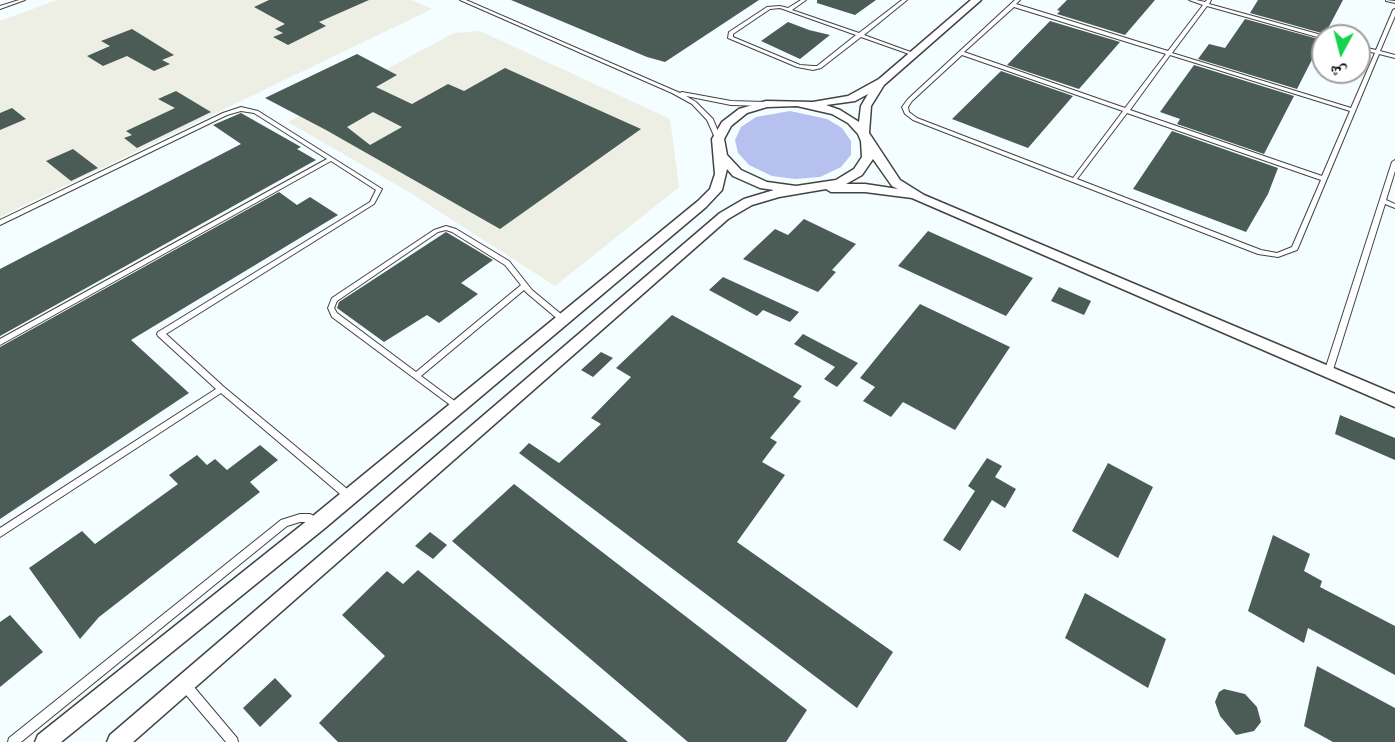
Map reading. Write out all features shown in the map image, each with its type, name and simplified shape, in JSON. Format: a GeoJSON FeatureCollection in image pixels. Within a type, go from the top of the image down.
{"type":"FeatureCollection","features":[{"type":"Feature","properties":{"kind":"street"},"geometry":{"type":"LineString","coordinates":[[45,742],[319,522],[716,190],[721,174],[720,148],[726,124],[743,111],[766,104],[831,103],[851,99],[883,81],[976,0]]}},
{"type":"Feature","properties":{"kind":"street"},"geometry":{"type":"LineString","coordinates":[[813,189],[839,183],[858,172],[868,157],[865,137],[866,106],[883,81]]}},
{"type":"Feature","properties":{"kind":"street"},"geometry":{"type":"LineString","coordinates":[[797,103],[836,112],[852,121],[865,137],[879,163],[896,183],[921,198],[1395,401]]}},
{"type":"Feature","properties":{"kind":"street"},"geometry":{"type":"LineString","coordinates":[[720,148],[737,173],[755,181],[796,190]]}},
{"type":"Feature","properties":{"kind":"street"},"geometry":{"type":"LineString","coordinates":[[117,742],[724,216],[748,202],[796,190],[865,188],[921,198]]}},
{"type":"Feature","properties":{"kind":"lane"},"geometry":{"type":"LineString","coordinates":[[0,8],[23,0]]}},
{"type":"Feature","properties":{"kind":"lane"},"geometry":{"type":"LineString","coordinates":[[462,0],[674,92],[694,103],[710,119],[720,148]]}},
{"type":"Feature","properties":{"kind":"lane"},"geometry":{"type":"LineString","coordinates":[[472,4],[481,0]]}},
{"type":"Feature","properties":{"kind":"lane"},"geometry":{"type":"LineString","coordinates":[[789,10],[804,0]]}},
{"type":"Feature","properties":{"kind":"lane"},"geometry":{"type":"LineString","coordinates":[[905,0],[860,35],[819,67],[813,69],[799,66],[730,38],[731,33],[769,8],[789,10],[860,35],[914,54]]}},
{"type":"Feature","properties":{"kind":"lane"},"geometry":{"type":"LineString","coordinates":[[1018,0],[910,100],[905,106],[907,112],[915,119],[1260,252],[1278,255],[1295,248],[1395,10]]}},
{"type":"Feature","properties":{"kind":"lane"},"geometry":{"type":"LineString","coordinates":[[1191,0],[1208,2],[1311,33]]}},
{"type":"Feature","properties":{"kind":"lane"},"geometry":{"type":"LineString","coordinates":[[1389,0],[1395,2]]}},
{"type":"Feature","properties":{"kind":"lane"},"geometry":{"type":"LineString","coordinates":[[1074,180],[1208,2]]}},
{"type":"Feature","properties":{"kind":"lane"},"geometry":{"type":"LineString","coordinates":[[1013,5],[1353,110]]}},
{"type":"Feature","properties":{"kind":"lane"},"geometry":{"type":"LineString","coordinates":[[1371,50],[1395,57]]}},
{"type":"Feature","properties":{"kind":"lane"},"geometry":{"type":"LineString","coordinates":[[961,53],[1324,178]]}},
{"type":"Feature","properties":{"kind":"lane"},"geometry":{"type":"LineString","coordinates":[[674,92],[731,103],[766,104]]}},
{"type":"Feature","properties":{"kind":"lane"},"geometry":{"type":"LineString","coordinates":[[0,223],[214,119],[241,109],[256,112],[380,189],[372,202],[161,334],[221,389],[350,496]]}},
{"type":"Feature","properties":{"kind":"lane"},"geometry":{"type":"LineString","coordinates":[[0,342],[331,159]]}},
{"type":"Feature","properties":{"kind":"lane"},"geometry":{"type":"LineString","coordinates":[[1328,373],[1395,162]]}},
{"type":"Feature","properties":{"kind":"lane"},"geometry":{"type":"LineString","coordinates":[[1383,201],[1395,206]]}},
{"type":"Feature","properties":{"kind":"lane"},"geometry":{"type":"LineString","coordinates":[[457,407],[334,315],[331,308],[334,300],[436,231],[446,228],[454,230],[507,263],[524,286],[563,319]]}},
{"type":"Feature","properties":{"kind":"lane"},"geometry":{"type":"LineString","coordinates":[[416,376],[524,286]]}},
{"type":"Feature","properties":{"kind":"lane"},"geometry":{"type":"LineString","coordinates":[[0,533],[221,389]]}},
{"type":"Feature","properties":{"kind":"lane"},"geometry":{"type":"LineString","coordinates":[[13,742],[284,523],[300,518],[310,518],[319,522]]}},
{"type":"Feature","properties":{"kind":"lane"},"geometry":{"type":"LineString","coordinates":[[184,684],[233,742]]}},
{"type":"Feature","properties":{"kind":"shaded area"},"geometry":{"type":"Polygon","coordinates":[[[57,0],[412,0],[432,9],[0,217],[0,21],[57,0]]]}},
{"type":"Feature","properties":{"kind":"shaded area"},"geometry":{"type":"Polygon","coordinates":[[[480,31],[670,119],[679,187],[555,286],[409,192],[288,122],[454,33],[480,31]]]}},
{"type":"Feature","properties":{"kind":"shaded area"},"geometry":{"type":"Polygon","coordinates":[[[790,111],[827,119],[842,128],[851,141],[851,155],[841,167],[820,177],[795,179],[772,176],[749,165],[738,153],[735,140],[741,127],[756,117],[790,111]]]}},
{"type":"Feature","properties":{"kind":"building"},"geometry":{"type":"Polygon","coordinates":[[[269,0],[369,0],[319,22],[326,26],[288,45],[273,37],[283,33],[275,29],[285,24],[254,7],[269,0]]]}},
{"type":"Feature","properties":{"kind":"building"},"geometry":{"type":"Polygon","coordinates":[[[511,0],[759,0],[665,62],[647,57],[511,0]]]}},
{"type":"Feature","properties":{"kind":"building"},"geometry":{"type":"Polygon","coordinates":[[[817,0],[876,0],[855,15],[817,3],[817,0]]]}},
{"type":"Feature","properties":{"kind":"building"},"geometry":{"type":"Polygon","coordinates":[[[1067,0],[1155,0],[1125,35],[1057,14],[1060,11],[1057,10],[1067,0]]]}},
{"type":"Feature","properties":{"kind":"building"},"geometry":{"type":"Polygon","coordinates":[[[1258,0],[1343,0],[1330,24],[1311,24],[1311,30],[1250,13],[1258,0]]]}},
{"type":"Feature","properties":{"kind":"building"},"geometry":{"type":"Polygon","coordinates":[[[1245,19],[1311,37],[1311,62],[1297,89],[1198,59],[1209,44],[1225,48],[1245,19]]]}},
{"type":"Feature","properties":{"kind":"building"},"geometry":{"type":"Polygon","coordinates":[[[1050,21],[1120,42],[1079,89],[1007,65],[1050,21]]]}},
{"type":"Feature","properties":{"kind":"building"},"geometry":{"type":"Polygon","coordinates":[[[788,22],[830,35],[800,59],[761,41],[788,22]]]}},
{"type":"Feature","properties":{"kind":"building"},"geometry":{"type":"Polygon","coordinates":[[[132,29],[174,55],[162,60],[170,64],[154,71],[127,56],[103,66],[87,56],[110,46],[101,41],[132,29]]]}},
{"type":"Feature","properties":{"kind":"building"},"geometry":{"type":"Polygon","coordinates":[[[357,54],[397,75],[376,87],[412,104],[448,84],[464,91],[505,68],[641,129],[500,229],[265,98],[357,54]],[[373,112],[347,127],[370,145],[402,127],[373,112]]]}},
{"type":"Feature","properties":{"kind":"building"},"geometry":{"type":"Polygon","coordinates":[[[1194,65],[1294,96],[1264,154],[1177,124],[1180,119],[1160,112],[1194,65]]]}},
{"type":"Feature","properties":{"kind":"building"},"geometry":{"type":"Polygon","coordinates":[[[1001,71],[1073,96],[1028,148],[952,119],[1001,71]]]}},
{"type":"Feature","properties":{"kind":"building"},"geometry":{"type":"Polygon","coordinates":[[[176,91],[211,112],[137,148],[124,138],[132,135],[126,131],[175,108],[158,99],[176,91]]]}},
{"type":"Feature","properties":{"kind":"building"},"geometry":{"type":"Polygon","coordinates":[[[12,108],[26,119],[0,130],[0,113],[12,108]]]}},
{"type":"Feature","properties":{"kind":"building"},"geometry":{"type":"Polygon","coordinates":[[[241,113],[301,147],[297,149],[316,160],[0,336],[0,269],[241,144],[213,125],[241,113]]]}},
{"type":"Feature","properties":{"kind":"building"},"geometry":{"type":"Polygon","coordinates":[[[1172,131],[1278,168],[1268,194],[1246,232],[1133,189],[1172,131]]]}},
{"type":"Feature","properties":{"kind":"building"},"geometry":{"type":"Polygon","coordinates":[[[73,149],[98,168],[71,181],[46,161],[73,149]]]}},
{"type":"Feature","properties":{"kind":"building"},"geometry":{"type":"Polygon","coordinates":[[[279,192],[297,205],[310,197],[338,215],[131,340],[189,393],[0,519],[0,347],[279,192]]]}},
{"type":"Feature","properties":{"kind":"building"},"geometry":{"type":"Polygon","coordinates":[[[804,219],[856,244],[832,270],[836,272],[818,292],[743,259],[775,229],[788,235],[804,219]]]}},
{"type":"Feature","properties":{"kind":"building"},"geometry":{"type":"Polygon","coordinates":[[[928,231],[1033,278],[1006,316],[898,266],[928,231]]]}},
{"type":"Feature","properties":{"kind":"building"},"geometry":{"type":"Polygon","coordinates":[[[446,232],[493,260],[461,283],[478,294],[439,323],[427,315],[384,342],[337,308],[339,302],[446,232]]]}},
{"type":"Feature","properties":{"kind":"building"},"geometry":{"type":"Polygon","coordinates":[[[723,277],[799,312],[790,322],[763,310],[757,316],[709,290],[723,277]]]}},
{"type":"Feature","properties":{"kind":"building"},"geometry":{"type":"Polygon","coordinates":[[[1059,287],[1091,301],[1084,315],[1051,301],[1059,287]]]}},
{"type":"Feature","properties":{"kind":"building"},"geometry":{"type":"Polygon","coordinates":[[[920,304],[1010,347],[955,430],[903,402],[891,417],[863,401],[875,387],[860,378],[920,304]]]}},
{"type":"Feature","properties":{"kind":"building"},"geometry":{"type":"Polygon","coordinates":[[[672,315],[802,386],[793,397],[801,401],[770,438],[777,442],[762,462],[785,475],[737,542],[893,652],[857,708],[519,453],[529,443],[559,463],[601,424],[591,418],[631,377],[616,368],[672,315]]]}},
{"type":"Feature","properties":{"kind":"building"},"geometry":{"type":"Polygon","coordinates":[[[803,334],[858,363],[837,387],[824,379],[835,367],[794,344],[803,334]]]}},
{"type":"Feature","properties":{"kind":"building"},"geometry":{"type":"Polygon","coordinates":[[[601,352],[613,358],[593,377],[581,370],[601,352]]]}},
{"type":"Feature","properties":{"kind":"building"},"geometry":{"type":"Polygon","coordinates":[[[1340,415],[1395,438],[1395,460],[1335,434],[1340,415]]]}},
{"type":"Feature","properties":{"kind":"building"},"geometry":{"type":"Polygon","coordinates":[[[260,445],[278,460],[250,482],[260,492],[99,617],[80,639],[29,568],[82,531],[95,544],[178,484],[169,475],[197,455],[207,465],[215,459],[227,470],[260,445]]]}},
{"type":"Feature","properties":{"kind":"building"},"geometry":{"type":"Polygon","coordinates":[[[987,458],[1002,466],[995,477],[1016,489],[1005,508],[992,500],[960,551],[943,540],[975,491],[968,486],[987,458]]]}},
{"type":"Feature","properties":{"kind":"building"},"geometry":{"type":"Polygon","coordinates":[[[1108,463],[1153,487],[1118,558],[1072,531],[1108,463]]]}},
{"type":"Feature","properties":{"kind":"building"},"geometry":{"type":"Polygon","coordinates":[[[514,484],[807,710],[786,742],[688,742],[452,541],[514,484]]]}},
{"type":"Feature","properties":{"kind":"building"},"geometry":{"type":"Polygon","coordinates":[[[430,532],[447,545],[433,559],[415,546],[430,532]]]}},
{"type":"Feature","properties":{"kind":"building"},"geometry":{"type":"Polygon","coordinates":[[[1273,535],[1310,554],[1304,571],[1322,581],[1320,587],[1395,626],[1395,675],[1308,628],[1304,643],[1248,611],[1273,535]]]}},
{"type":"Feature","properties":{"kind":"building"},"geometry":{"type":"Polygon","coordinates":[[[418,570],[628,742],[338,742],[319,723],[385,656],[342,615],[387,571],[403,584],[418,570]]]}},
{"type":"Feature","properties":{"kind":"building"},"geometry":{"type":"Polygon","coordinates":[[[1085,593],[1166,639],[1148,688],[1065,638],[1085,593]]]}},
{"type":"Feature","properties":{"kind":"building"},"geometry":{"type":"Polygon","coordinates":[[[10,615],[43,652],[0,687],[0,622],[10,615]]]}},
{"type":"Feature","properties":{"kind":"building"},"geometry":{"type":"Polygon","coordinates":[[[1317,666],[1395,708],[1395,742],[1333,742],[1304,726],[1317,666]]]}},
{"type":"Feature","properties":{"kind":"building"},"geometry":{"type":"Polygon","coordinates":[[[275,678],[292,696],[260,727],[243,708],[275,678]]]}},
{"type":"Feature","properties":{"kind":"building"},"geometry":{"type":"Polygon","coordinates":[[[1224,689],[1245,694],[1257,707],[1261,722],[1254,731],[1236,735],[1220,716],[1215,702],[1219,692],[1224,689]]]}}]}
